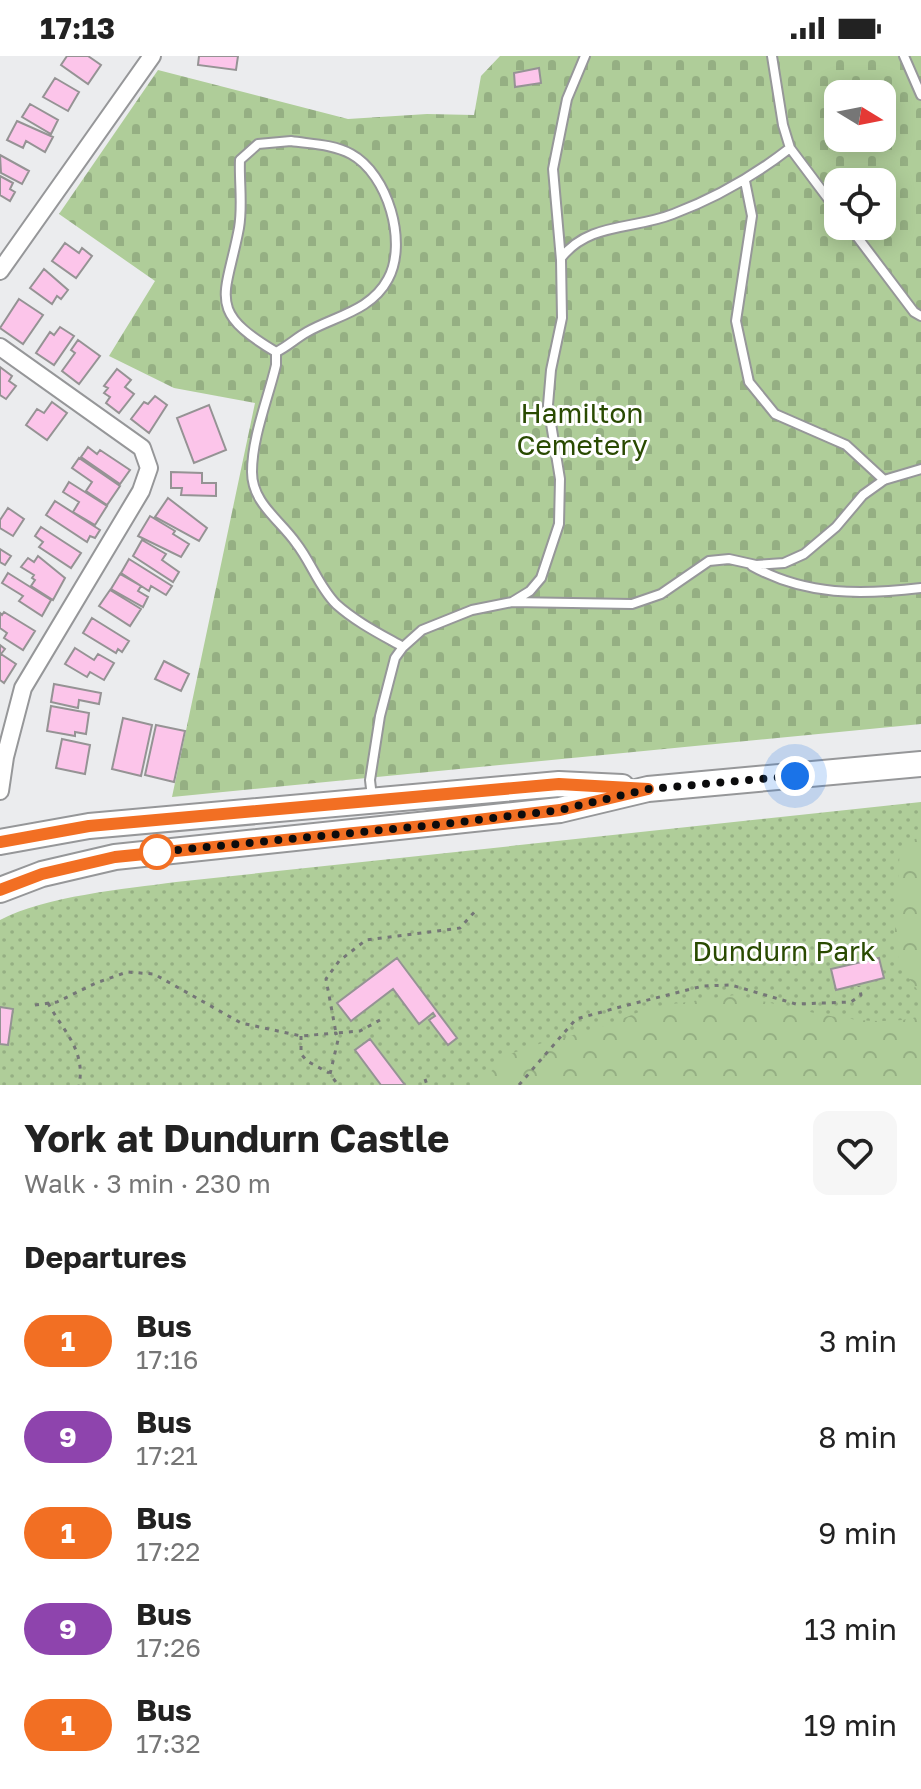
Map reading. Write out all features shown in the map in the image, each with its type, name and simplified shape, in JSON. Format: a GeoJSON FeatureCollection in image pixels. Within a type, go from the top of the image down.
{"type":"FeatureCollection","features":[{"type":"Feature","properties":{"kind":"main road"},"geometry":{"type":"LineString","coordinates":[[0,890],[42,874],[115,857],[560,810],[648,789],[921,764]]}},
{"type":"Feature","properties":{"kind":"main road"},"geometry":{"type":"LineString","coordinates":[[0,842],[89,826],[559,784],[648,789]]}},
{"type":"Feature","properties":{"kind":"street"},"geometry":{"type":"LineString","coordinates":[[0,271],[152,56]]}},
{"type":"Feature","properties":{"kind":"street"},"geometry":{"type":"LineString","coordinates":[[0,347],[142,448],[149,468],[141,491],[23,688],[5,757],[0,791]]}},
{"type":"Feature","properties":{"kind":"lane"},"geometry":{"type":"LineString","coordinates":[[512,602],[530,591],[541,578],[559,524],[560,479],[548,405],[551,370],[562,318],[561,258],[553,169],[567,99],[585,56]]}},
{"type":"Feature","properties":{"kind":"lane"},"geometry":{"type":"LineString","coordinates":[[772,56],[783,125],[790,148],[824,193]]}},
{"type":"Feature","properties":{"kind":"lane"},"geometry":{"type":"LineString","coordinates":[[904,56],[921,95]]}},
{"type":"Feature","properties":{"kind":"lane"},"geometry":{"type":"LineString","coordinates":[[291,141],[352,154],[374,176],[395,225],[398,254],[388,281],[368,302],[349,314],[307,331],[276,352],[254,339],[234,320],[224,302],[239,225],[240,160],[258,144],[291,141]]}},
{"type":"Feature","properties":{"kind":"lane"},"geometry":{"type":"LineString","coordinates":[[561,258],[587,235],[670,215],[745,181],[790,148]]}},
{"type":"Feature","properties":{"kind":"lane"},"geometry":{"type":"LineString","coordinates":[[745,181],[752,216],[736,321],[749,382],[775,414],[846,445],[884,480]]}},
{"type":"Feature","properties":{"kind":"lane"},"geometry":{"type":"LineString","coordinates":[[860,240],[914,312],[921,316]]}},
{"type":"Feature","properties":{"kind":"lane"},"geometry":{"type":"LineString","coordinates":[[276,352],[276,365],[256,444],[252,474],[258,495],[270,514],[297,543],[333,601],[353,618],[403,647]]}},
{"type":"Feature","properties":{"kind":"lane"},"geometry":{"type":"LineString","coordinates":[[748,564],[784,563],[804,554],[836,527],[863,495],[884,480],[921,469]]}},
{"type":"Feature","properties":{"kind":"lane"},"geometry":{"type":"LineString","coordinates":[[373,801],[370,780],[380,716],[395,658],[422,630],[472,610],[512,602],[632,604],[661,594],[709,561],[729,559],[748,564],[781,581],[817,591],[888,592],[921,588]]}},
{"type":"Feature","properties":{"kind":"path"},"geometry":{"type":"LineString","coordinates":[[330,1074],[338,1040],[326,979],[339,961],[366,940],[460,928],[478,908]]}},
{"type":"Feature","properties":{"kind":"path"},"geometry":{"type":"LineString","coordinates":[[35,1005],[57,1002],[127,972],[154,974],[241,1023],[301,1036],[360,1031],[380,1020]]}},
{"type":"Feature","properties":{"kind":"path"},"geometry":{"type":"LineString","coordinates":[[519,1085],[576,1019],[703,986],[731,985],[796,1004],[823,1005],[851,1002],[861,995],[859,986]]}},
{"type":"Feature","properties":{"kind":"path"},"geometry":{"type":"LineString","coordinates":[[48,1003],[77,1049],[81,1064],[79,1085]]}},
{"type":"Feature","properties":{"kind":"path"},"geometry":{"type":"LineString","coordinates":[[301,1036],[301,1054],[330,1074],[338,1085]]}},
{"type":"Feature","properties":{"kind":"path"},"geometry":{"type":"LineString","coordinates":[[425,1079],[427,1085]]}},
{"type":"Feature","properties":{"kind":"green space","name":"Hamilton Cemetery"},"geometry":{"type":"Polygon","coordinates":[[[500,56],[921,56],[921,724],[172,797],[255,403],[174,388],[109,356],[155,281],[59,214],[158,70],[348,119],[427,114],[474,115],[481,76],[500,56]]]}},
{"type":"Feature","properties":{"kind":"green space","name":"Dundurn Park"},"geometry":{"type":"Polygon","coordinates":[[[921,802],[921,1085],[0,1085],[0,920],[39,905],[176,882],[921,802]]]}},
{"type":"Feature","properties":{"kind":"green space"},"geometry":{"type":"Polygon","coordinates":[[[921,836],[921,995],[894,948],[900,847],[921,836]]]}},
{"type":"Feature","properties":{"kind":"green space"},"geometry":{"type":"Polygon","coordinates":[[[735,995],[853,1019],[900,1020],[921,1016],[921,1085],[476,1085],[510,1054],[596,1029],[652,1007],[735,995]]]}},
{"type":"Feature","properties":{"kind":"building"},"geometry":{"type":"Polygon","coordinates":[[[67,56],[88,56],[101,65],[88,84],[61,65],[67,56]]]}},
{"type":"Feature","properties":{"kind":"building"},"geometry":{"type":"Polygon","coordinates":[[[199,56],[238,56],[236,70],[198,65],[199,56]]]}},
{"type":"Feature","properties":{"kind":"building"},"geometry":{"type":"Polygon","coordinates":[[[539,68],[541,83],[515,87],[514,73],[539,68]]]}},
{"type":"Feature","properties":{"kind":"building"},"geometry":{"type":"Polygon","coordinates":[[[55,78],[79,92],[68,111],[43,97],[55,78]]]}},
{"type":"Feature","properties":{"kind":"building"},"geometry":{"type":"Polygon","coordinates":[[[30,104],[58,120],[51,134],[22,117],[30,104]]]}},
{"type":"Feature","properties":{"kind":"building"},"geometry":{"type":"Polygon","coordinates":[[[17,121],[53,137],[45,152],[26,141],[23,148],[7,140],[17,121]]]}},
{"type":"Feature","properties":{"kind":"building"},"geometry":{"type":"Polygon","coordinates":[[[0,155],[29,171],[22,184],[1,173],[0,155]]]}},
{"type":"Feature","properties":{"kind":"building"},"geometry":{"type":"Polygon","coordinates":[[[0,176],[13,183],[10,189],[15,192],[10,201],[0,195],[0,176]]]}},
{"type":"Feature","properties":{"kind":"building"},"geometry":{"type":"Polygon","coordinates":[[[65,243],[79,253],[82,248],[92,256],[76,278],[52,261],[65,243]]]}},
{"type":"Feature","properties":{"kind":"building"},"geometry":{"type":"Polygon","coordinates":[[[44,269],[68,290],[61,299],[57,296],[52,304],[30,288],[44,269]]]}},
{"type":"Feature","properties":{"kind":"building"},"geometry":{"type":"Polygon","coordinates":[[[19,299],[43,315],[23,344],[0,328],[19,299]]]}},
{"type":"Feature","properties":{"kind":"building"},"geometry":{"type":"Polygon","coordinates":[[[60,327],[74,336],[54,365],[36,353],[50,332],[54,335],[60,327]]]}},
{"type":"Feature","properties":{"kind":"building"},"geometry":{"type":"Polygon","coordinates":[[[78,340],[100,356],[79,384],[62,371],[75,353],[71,350],[78,340]]]}},
{"type":"Feature","properties":{"kind":"building"},"geometry":{"type":"Polygon","coordinates":[[[0,367],[12,376],[9,381],[16,386],[6,399],[0,395],[0,367]]]}},
{"type":"Feature","properties":{"kind":"building"},"geometry":{"type":"Polygon","coordinates":[[[117,369],[131,380],[125,387],[134,394],[119,413],[106,403],[110,397],[104,393],[108,388],[104,386],[117,369]]]}},
{"type":"Feature","properties":{"kind":"building"},"geometry":{"type":"Polygon","coordinates":[[[155,396],[167,405],[149,433],[131,419],[144,402],[148,404],[155,396]]]}},
{"type":"Feature","properties":{"kind":"building"},"geometry":{"type":"Polygon","coordinates":[[[52,402],[67,413],[47,440],[26,425],[37,409],[44,413],[52,402]]]}},
{"type":"Feature","properties":{"kind":"building"},"geometry":{"type":"Polygon","coordinates":[[[209,405],[226,450],[194,463],[177,418],[209,405]]]}},
{"type":"Feature","properties":{"kind":"building"},"geometry":{"type":"Polygon","coordinates":[[[88,447],[97,454],[100,450],[130,470],[120,484],[81,457],[88,447]]]}},
{"type":"Feature","properties":{"kind":"building"},"geometry":{"type":"Polygon","coordinates":[[[79,458],[120,486],[107,505],[86,491],[92,482],[72,468],[79,458]]]}},
{"type":"Feature","properties":{"kind":"building"},"geometry":{"type":"Polygon","coordinates":[[[171,472],[202,473],[202,483],[216,483],[216,496],[181,495],[182,488],[171,488],[171,472]]]}},
{"type":"Feature","properties":{"kind":"building"},"geometry":{"type":"Polygon","coordinates":[[[69,482],[107,506],[95,525],[73,512],[79,502],[63,492],[69,482]]]}},
{"type":"Feature","properties":{"kind":"building"},"geometry":{"type":"Polygon","coordinates":[[[168,498],[207,528],[199,541],[155,517],[168,498]]]}},
{"type":"Feature","properties":{"kind":"building"},"geometry":{"type":"Polygon","coordinates":[[[55,501],[100,530],[95,538],[90,536],[87,542],[46,515],[55,501]]]}},
{"type":"Feature","properties":{"kind":"building"},"geometry":{"type":"Polygon","coordinates":[[[8,508],[24,519],[13,536],[0,528],[0,520],[8,508]]]}},
{"type":"Feature","properties":{"kind":"building"},"geometry":{"type":"Polygon","coordinates":[[[150,516],[189,544],[181,557],[138,536],[150,516]]]}},
{"type":"Feature","properties":{"kind":"building"},"geometry":{"type":"Polygon","coordinates":[[[41,527],[81,553],[71,568],[39,547],[43,542],[35,536],[41,527]]]}},
{"type":"Feature","properties":{"kind":"building"},"geometry":{"type":"Polygon","coordinates":[[[142,540],[166,554],[162,560],[179,572],[173,582],[133,556],[142,540]]]}},
{"type":"Feature","properties":{"kind":"building"},"geometry":{"type":"Polygon","coordinates":[[[0,549],[11,556],[5,565],[0,562],[0,549]]]}},
{"type":"Feature","properties":{"kind":"building"},"geometry":{"type":"Polygon","coordinates":[[[38,556],[65,578],[53,600],[31,586],[34,575],[21,567],[28,558],[34,562],[38,556]]]}},
{"type":"Feature","properties":{"kind":"building"},"geometry":{"type":"Polygon","coordinates":[[[129,559],[172,586],[166,595],[151,586],[149,591],[121,573],[129,559]]]}},
{"type":"Feature","properties":{"kind":"building"},"geometry":{"type":"Polygon","coordinates":[[[8,573],[51,600],[42,616],[19,601],[23,596],[2,583],[8,573]]]}},
{"type":"Feature","properties":{"kind":"building"},"geometry":{"type":"Polygon","coordinates":[[[120,574],[141,586],[138,591],[148,597],[143,607],[111,589],[120,574]]]}},
{"type":"Feature","properties":{"kind":"building"},"geometry":{"type":"Polygon","coordinates":[[[110,590],[141,609],[130,626],[99,606],[110,590]]]}},
{"type":"Feature","properties":{"kind":"building"},"geometry":{"type":"Polygon","coordinates":[[[4,612],[35,631],[23,650],[4,638],[7,633],[0,628],[0,613],[2,615],[4,612]]]}},
{"type":"Feature","properties":{"kind":"building"},"geometry":{"type":"Polygon","coordinates":[[[92,618],[129,641],[122,652],[118,649],[116,653],[83,633],[92,618]]]}},
{"type":"Feature","properties":{"kind":"building"},"geometry":{"type":"Polygon","coordinates":[[[0,645],[5,649],[1,654],[16,664],[4,683],[0,680],[0,645]]]}},
{"type":"Feature","properties":{"kind":"building"},"geometry":{"type":"Polygon","coordinates":[[[75,648],[94,660],[98,654],[114,663],[104,680],[90,672],[87,677],[65,664],[75,648]]]}},
{"type":"Feature","properties":{"kind":"building"},"geometry":{"type":"Polygon","coordinates":[[[164,661],[189,674],[181,691],[155,679],[164,661]]]}},
{"type":"Feature","properties":{"kind":"building"},"geometry":{"type":"Polygon","coordinates":[[[54,684],[101,693],[99,704],[79,700],[78,708],[51,702],[54,684]]]}},
{"type":"Feature","properties":{"kind":"building"},"geometry":{"type":"Polygon","coordinates":[[[51,706],[89,713],[86,734],[75,732],[75,736],[47,731],[51,706]]]}},
{"type":"Feature","properties":{"kind":"building"},"geometry":{"type":"Polygon","coordinates":[[[123,718],[152,725],[141,776],[112,769],[123,718]]]}},
{"type":"Feature","properties":{"kind":"building"},"geometry":{"type":"Polygon","coordinates":[[[156,725],[185,731],[174,782],[145,775],[156,725]]]}},
{"type":"Feature","properties":{"kind":"building"},"geometry":{"type":"Polygon","coordinates":[[[62,739],[90,745],[85,774],[56,768],[62,739]]]}},
{"type":"Feature","properties":{"kind":"building"},"geometry":{"type":"Polygon","coordinates":[[[397,958],[457,1038],[448,1045],[429,1020],[435,1016],[433,1013],[419,1024],[393,989],[351,1021],[337,1003],[397,958]]]}},
{"type":"Feature","properties":{"kind":"building"},"geometry":{"type":"Polygon","coordinates":[[[879,958],[884,978],[836,990],[831,969],[879,958]]]}},
{"type":"Feature","properties":{"kind":"building"},"geometry":{"type":"Polygon","coordinates":[[[0,1007],[13,1009],[8,1045],[0,1044],[0,1007]]]}},
{"type":"Feature","properties":{"kind":"building"},"geometry":{"type":"Polygon","coordinates":[[[370,1039],[405,1085],[381,1085],[355,1050],[370,1039]]]}},
{"type":"Feature","properties":{"kind":"bus line","name":"1"},"geometry":{"type":"LineString","coordinates":[[0,842],[89,826],[559,784],[648,789],[560,810],[115,857],[42,874],[0,890]]}},
{"type":"Feature","properties":{"kind":"route"},"geometry":{"type":"LineString","coordinates":[[157,852],[146,853],[444,824],[560,810],[648,789],[795,776]]}}]}
